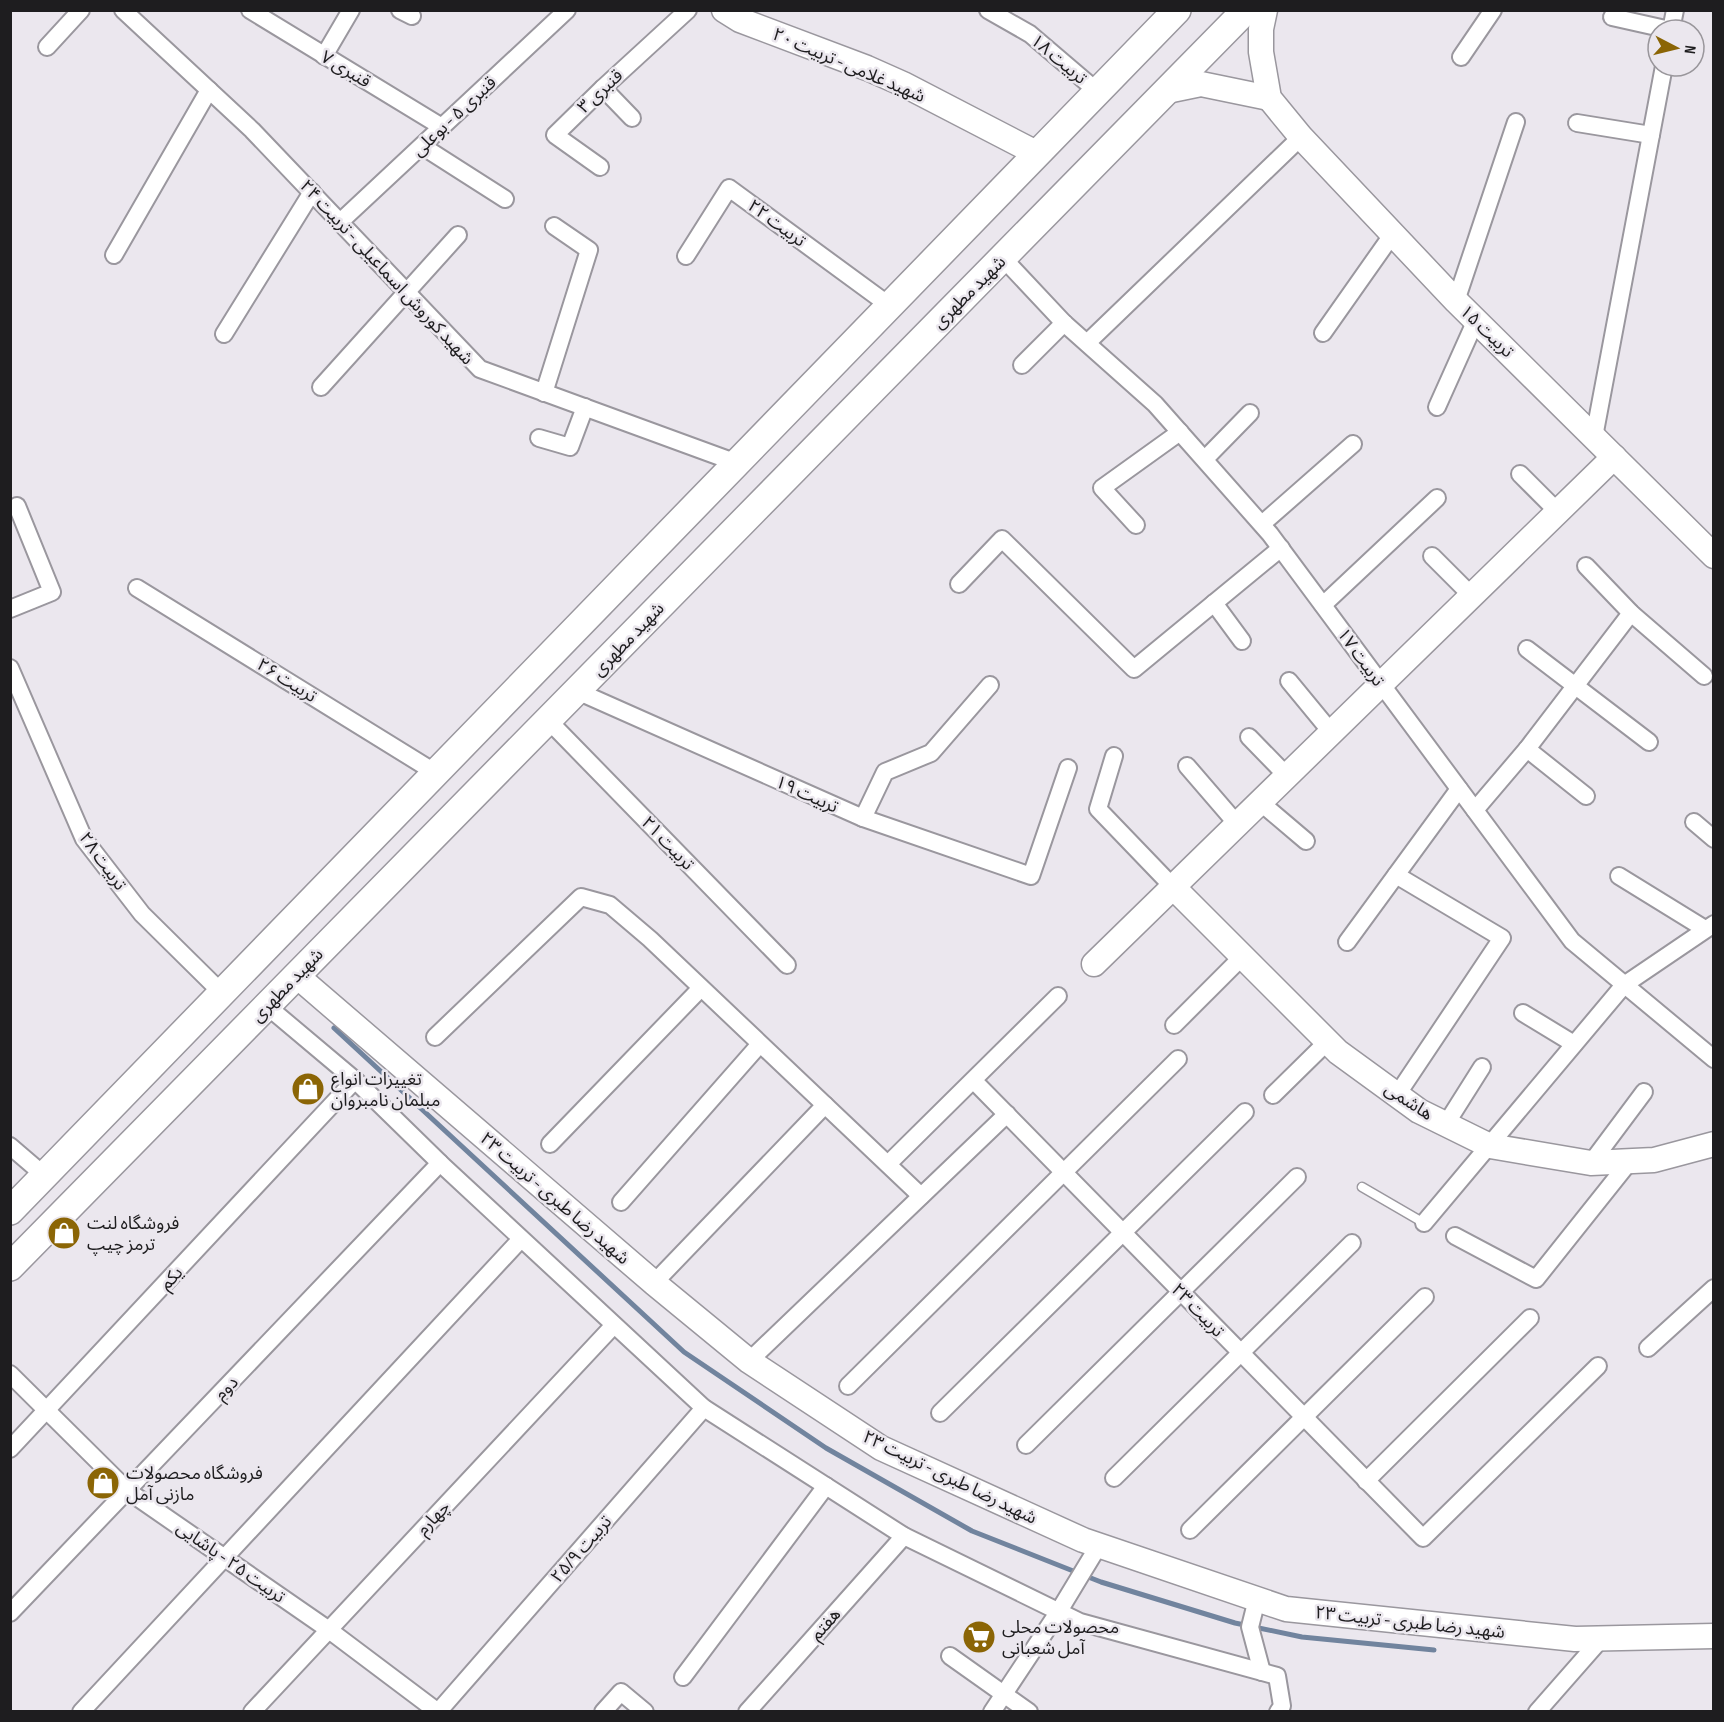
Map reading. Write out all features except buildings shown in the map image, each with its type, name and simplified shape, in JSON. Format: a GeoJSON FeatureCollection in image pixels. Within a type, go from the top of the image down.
{"type":"FeatureCollection","features":[{"type":"Feature","properties":{"kind":"main road"},"geometry":{"type":"LineString","coordinates":[[10,1211],[1177,10]]}},
{"type":"Feature","properties":{"kind":"main road","name":"شهید مطهری"},"geometry":{"type":"LineString","coordinates":[[10,1267],[1246,10]]}},
{"type":"Feature","properties":{"kind":"main road"},"geometry":{"type":"LineString","coordinates":[[642,561],[674,592]]}},
{"type":"Feature","properties":{"kind":"street"},"geometry":{"type":"LineString","coordinates":[[47,47],[81,10]]}},
{"type":"Feature","properties":{"kind":"street","name":"شهید کوروش اسماعیلی - تربیت ۲۴"},"geometry":{"type":"LineString","coordinates":[[123,10],[252,130],[480,369],[737,463]]}},
{"type":"Feature","properties":{"kind":"street","name":"قنبری ۷"},"geometry":{"type":"LineString","coordinates":[[250,10],[442,127]]}},
{"type":"Feature","properties":{"kind":"street"},"geometry":{"type":"LineString","coordinates":[[324,56],[351,10]]}},
{"type":"Feature","properties":{"kind":"street","name":"قنبری ۵ - بوعلی"},"geometry":{"type":"LineString","coordinates":[[340,222],[567,10]]}},
{"type":"Feature","properties":{"kind":"street","name":"قنبری ۳"},"geometry":{"type":"LineString","coordinates":[[600,167],[555,135],[688,10]]}},
{"type":"Feature","properties":{"kind":"street","name":"شهید غلامی - تربیت ۲۰"},"geometry":{"type":"LineString","coordinates":[[724,10],[740,20],[903,84],[1038,154]]}},
{"type":"Feature","properties":{"kind":"street","name":"تربیت ۱۸"},"geometry":{"type":"LineString","coordinates":[[988,10],[1030,34],[1098,92]]}},
{"type":"Feature","properties":{"kind":"street","name":"تربیت ۱۵"},"geometry":{"type":"LineString","coordinates":[[1265,10],[1261,29],[1261,52],[1269,98],[1301,137],[1392,235],[1713,556]]}},
{"type":"Feature","properties":{"kind":"street"},"geometry":{"type":"LineString","coordinates":[[1461,57],[1493,10]]}},
{"type":"Feature","properties":{"kind":"street"},"geometry":{"type":"LineString","coordinates":[[1612,16],[1646,24]]}},
{"type":"Feature","properties":{"kind":"street"},"geometry":{"type":"LineString","coordinates":[[1594,437],[1662,78]]}},
{"type":"Feature","properties":{"kind":"street"},"geometry":{"type":"LineString","coordinates":[[1167,91],[1201,84],[1269,98]]}},
{"type":"Feature","properties":{"kind":"street"},"geometry":{"type":"LineString","coordinates":[[603,88],[632,118]]}},
{"type":"Feature","properties":{"kind":"street"},"geometry":{"type":"LineString","coordinates":[[114,255],[209,90]]}},
{"type":"Feature","properties":{"kind":"street"},"geometry":{"type":"LineString","coordinates":[[1456,301],[1516,122]]}},
{"type":"Feature","properties":{"kind":"street"},"geometry":{"type":"LineString","coordinates":[[1577,123],[1651,135]]}},
{"type":"Feature","properties":{"kind":"street"},"geometry":{"type":"LineString","coordinates":[[1087,343],[1301,137]]}},
{"type":"Feature","properties":{"kind":"street"},"geometry":{"type":"LineString","coordinates":[[422,146],[506,199]]}},
{"type":"Feature","properties":{"kind":"street","name":"تربیت ۲۲"},"geometry":{"type":"LineString","coordinates":[[686,256],[729,188],[890,306]]}},
{"type":"Feature","properties":{"kind":"street"},"geometry":{"type":"LineString","coordinates":[[224,334],[312,192]]}},
{"type":"Feature","properties":{"kind":"street"},"geometry":{"type":"LineString","coordinates":[[544,393],[589,250],[554,226]]}},
{"type":"Feature","properties":{"kind":"street"},"geometry":{"type":"LineString","coordinates":[[321,387],[458,235]]}},
{"type":"Feature","properties":{"kind":"street"},"geometry":{"type":"LineString","coordinates":[[1323,333],[1392,235]]}},
{"type":"Feature","properties":{"kind":"street","name":"تربیت ۱۷"},"geometry":{"type":"LineString","coordinates":[[1003,258],[1064,323],[1155,404],[1262,524],[1572,941],[1713,1059]]}},
{"type":"Feature","properties":{"kind":"street"},"geometry":{"type":"LineString","coordinates":[[1437,407],[1476,320]]}},
{"type":"Feature","properties":{"kind":"street"},"geometry":{"type":"LineString","coordinates":[[1022,365],[1064,323]]}},
{"type":"Feature","properties":{"kind":"street"},"geometry":{"type":"LineString","coordinates":[[539,438],[570,447],[585,407]]}},
{"type":"Feature","properties":{"kind":"street"},"geometry":{"type":"LineString","coordinates":[[1204,459],[1250,413]]}},
{"type":"Feature","properties":{"kind":"street"},"geometry":{"type":"LineString","coordinates":[[1136,525],[1102,488],[1180,432]]}},
{"type":"Feature","properties":{"kind":"street"},"geometry":{"type":"LineString","coordinates":[[1262,524],[1353,444]]}},
{"type":"Feature","properties":{"kind":"street"},"geometry":{"type":"LineString","coordinates":[[1094,964],[1614,457]]}},
{"type":"Feature","properties":{"kind":"street"},"geometry":{"type":"LineString","coordinates":[[1520,474],[1558,512]]}},
{"type":"Feature","properties":{"kind":"street"},"geometry":{"type":"LineString","coordinates":[[1323,605],[1437,498]]}},
{"type":"Feature","properties":{"kind":"street"},"geometry":{"type":"LineString","coordinates":[[10,609],[52,592],[17,506]]}},
{"type":"Feature","properties":{"kind":"street"},"geometry":{"type":"LineString","coordinates":[[959,584],[1002,539],[1134,669],[1281,548]]}},
{"type":"Feature","properties":{"kind":"street"},"geometry":{"type":"LineString","coordinates":[[1432,556],[1471,595]]}},
{"type":"Feature","properties":{"kind":"street"},"geometry":{"type":"LineString","coordinates":[[1586,566],[1631,614],[1704,676]]}},
{"type":"Feature","properties":{"kind":"street","name":"تربیت ۲۶"},"geometry":{"type":"LineString","coordinates":[[137,588],[436,773]]}},
{"type":"Feature","properties":{"kind":"street"},"geometry":{"type":"LineString","coordinates":[[1214,603],[1242,641]]}},
{"type":"Feature","properties":{"kind":"street"},"geometry":{"type":"LineString","coordinates":[[1475,810],[1527,749],[1631,614]]}},
{"type":"Feature","properties":{"kind":"street"},"geometry":{"type":"LineString","coordinates":[[1527,649],[1649,742]]}},
{"type":"Feature","properties":{"kind":"street","name":"تربیت ۲۸"},"geometry":{"type":"LineString","coordinates":[[10,668],[84,839],[142,914],[222,993]]}},
{"type":"Feature","properties":{"kind":"street"},"geometry":{"type":"LineString","coordinates":[[1289,681],[1331,732]]}},
{"type":"Feature","properties":{"kind":"street"},"geometry":{"type":"LineString","coordinates":[[862,818],[885,772],[931,753],[990,685]]}},
{"type":"Feature","properties":{"kind":"street","name":"تربیت ۱۹"},"geometry":{"type":"LineString","coordinates":[[577,692],[862,818],[1030,876],[1068,768]]}},
{"type":"Feature","properties":{"kind":"street","name":"تربیت ۲۱"},"geometry":{"type":"LineString","coordinates":[[548,720],[787,965]]}},
{"type":"Feature","properties":{"kind":"street"},"geometry":{"type":"LineString","coordinates":[[1249,737],[1287,776]]}},
{"type":"Feature","properties":{"kind":"street"},"geometry":{"type":"LineString","coordinates":[[1527,749],[1586,796]]}},
{"type":"Feature","properties":{"kind":"street"},"geometry":{"type":"LineString","coordinates":[[1114,756],[1098,809],[1173,887]]}},
{"type":"Feature","properties":{"kind":"street"},"geometry":{"type":"LineString","coordinates":[[1187,766],[1237,824]]}},
{"type":"Feature","properties":{"kind":"street"},"geometry":{"type":"LineString","coordinates":[[1347,942],[1459,789]]}},
{"type":"Feature","properties":{"kind":"street"},"geometry":{"type":"LineString","coordinates":[[1260,802],[1306,840]]}},
{"type":"Feature","properties":{"kind":"street"},"geometry":{"type":"LineString","coordinates":[[1694,822],[1713,839]]}},
{"type":"Feature","properties":{"kind":"street"},"geometry":{"type":"LineString","coordinates":[[1396,875],[1502,938],[1397,1095]]}},
{"type":"Feature","properties":{"kind":"street"},"geometry":{"type":"LineString","coordinates":[[1424,1223],[1624,985],[1709,926],[1619,876]]}},
{"type":"Feature","properties":{"kind":"street","name":"هاشمی"},"geometry":{"type":"LineString","coordinates":[[1173,887],[1338,1052],[1419,1111],[1490,1146],[1591,1163],[1654,1160],[1713,1144]]}},
{"type":"Feature","properties":{"kind":"street"},"geometry":{"type":"LineString","coordinates":[[435,1037],[581,897],[610,905],[650,939],[921,1196]]}},
{"type":"Feature","properties":{"kind":"street"},"geometry":{"type":"LineString","coordinates":[[1174,1026],[1242,956]]}},
{"type":"Feature","properties":{"kind":"street","name":"شهید رضا طبری - تربیت ۲۳"},"geometry":{"type":"LineString","coordinates":[[297,976],[654,1283],[749,1361],[881,1448],[1099,1545],[1286,1609],[1565,1638],[1713,1636]]}},
{"type":"Feature","properties":{"kind":"street"},"geometry":{"type":"LineString","coordinates":[[550,1144],[701,988]]}},
{"type":"Feature","properties":{"kind":"street"},"geometry":{"type":"LineString","coordinates":[[888,1164],[1058,996]]}},
{"type":"Feature","properties":{"kind":"street"},"geometry":{"type":"LineString","coordinates":[[267,1006],[355,1080],[440,1163],[704,1408],[904,1536],[1080,1622],[1277,1676],[1282,1706],[1278,1712]]}},
{"type":"Feature","properties":{"kind":"street"},"geometry":{"type":"LineString","coordinates":[[1523,1013],[1574,1044]]}},
{"type":"Feature","properties":{"kind":"street"},"geometry":{"type":"LineString","coordinates":[[1273,1095],[1328,1041]]}},
{"type":"Feature","properties":{"kind":"street"},"geometry":{"type":"LineString","coordinates":[[621,1202],[760,1044]]}},
{"type":"Feature","properties":{"kind":"street"},"geometry":{"type":"LineString","coordinates":[[848,1386],[1178,1059]]}},
{"type":"Feature","properties":{"kind":"street"},"geometry":{"type":"LineString","coordinates":[[1446,1124],[1482,1067]]}},
{"type":"Feature","properties":{"kind":"street","name":"یکم"},"geometry":{"type":"LineString","coordinates":[[10,1449],[355,1080]]}},
{"type":"Feature","properties":{"kind":"street","name":"تربیت ۲۳"},"geometry":{"type":"LineString","coordinates":[[974,1081],[1423,1538],[1598,1366]]}},
{"type":"Feature","properties":{"kind":"street"},"geometry":{"type":"LineString","coordinates":[[1591,1163],[1644,1092]]}},
{"type":"Feature","properties":{"kind":"street"},"geometry":{"type":"LineString","coordinates":[[654,1283],[825,1105]]}},
{"type":"Feature","properties":{"kind":"street"},"geometry":{"type":"LineString","coordinates":[[940,1413],[1245,1112]]}},
{"type":"Feature","properties":{"kind":"street"},"geometry":{"type":"LineString","coordinates":[[749,1361],[1006,1114]]}},
{"type":"Feature","properties":{"kind":"street"},"geometry":{"type":"LineString","coordinates":[[10,1146],[45,1176]]}},
{"type":"Feature","properties":{"kind":"street"},"geometry":{"type":"LineString","coordinates":[[1455,1236],[1536,1279],[1630,1161]]}},
{"type":"Feature","properties":{"kind":"street","name":"دوم"},"geometry":{"type":"LineString","coordinates":[[10,1613],[440,1163]]}},
{"type":"Feature","properties":{"kind":"street"},"geometry":{"type":"LineString","coordinates":[[1026,1445],[1297,1177]]}},
{"type":"Feature","properties":{"kind":"street"},"geometry":{"type":"LineString","coordinates":[[81,1712],[521,1239]]}},
{"type":"Feature","properties":{"kind":"street"},"geometry":{"type":"LineString","coordinates":[[1114,1478],[1352,1243]]}},
{"type":"Feature","properties":{"kind":"street"},"geometry":{"type":"LineString","coordinates":[[1648,1348],[1713,1288]]}},
{"type":"Feature","properties":{"kind":"street"},"geometry":{"type":"LineString","coordinates":[[1190,1530],[1425,1297]]}},
{"type":"Feature","properties":{"kind":"street"},"geometry":{"type":"LineString","coordinates":[[1366,1481],[1530,1318]]}},
{"type":"Feature","properties":{"kind":"street","name":"چهارم"},"geometry":{"type":"LineString","coordinates":[[252,1712],[614,1325]]}},
{"type":"Feature","properties":{"kind":"street","name":"تربیت ۲۵ - پاشایی"},"geometry":{"type":"LineString","coordinates":[[10,1374],[128,1491],[328,1630],[438,1712]]}},
{"type":"Feature","properties":{"kind":"street","name":"تربیت ۲۵/۹"},"geometry":{"type":"LineString","coordinates":[[438,1712],[704,1408]]}},
{"type":"Feature","properties":{"kind":"street"},"geometry":{"type":"LineString","coordinates":[[683,1677],[826,1486]]}},
{"type":"Feature","properties":{"kind":"street","name":"هفتم"},"geometry":{"type":"LineString","coordinates":[[747,1712],[904,1536]]}},
{"type":"Feature","properties":{"kind":"street"},"geometry":{"type":"LineString","coordinates":[[992,1712],[1059,1611],[1099,1545]]}},
{"type":"Feature","properties":{"kind":"street"},"geometry":{"type":"LineString","coordinates":[[1257,1599],[1250,1627],[1262,1672]]}},
{"type":"Feature","properties":{"kind":"street"},"geometry":{"type":"LineString","coordinates":[[1537,1712],[1602,1638]]}},
{"type":"Feature","properties":{"kind":"street"},"geometry":{"type":"LineString","coordinates":[[950,1656],[1029,1712]]}},
{"type":"Feature","properties":{"kind":"street"},"geometry":{"type":"LineString","coordinates":[[603,1712],[621,1692],[645,1712]]}},
{"type":"Feature","properties":{"kind":"lane"},"geometry":{"type":"LineString","coordinates":[[1362,1187],[1424,1223]]}},
{"type":"Feature","properties":{"kind":"waterway"},"geometry":{"type":"LineString","coordinates":[[334,1028],[684,1352],[826,1448],[972,1531],[1101,1582],[1235,1623],[1302,1637],[1434,1650]]}},
{"type":"Feature","properties":{"kind":"place","name":"تغییرات انواع مبلمان نامبروان"},"geometry":{"type":"Point","coordinates":[308,1089]}},
{"type":"Feature","properties":{"kind":"place","name":"فروشگاه لنت ترمز چیپ"},"geometry":{"type":"Point","coordinates":[64,1233]}},
{"type":"Feature","properties":{"kind":"place","name":"فروشگاه محصولات مازنی آمل"},"geometry":{"type":"Point","coordinates":[103,1483]}},
{"type":"Feature","properties":{"kind":"place","name":"محصولات محلی آمل شعبانی"},"geometry":{"type":"Point","coordinates":[979,1637]}}]}
